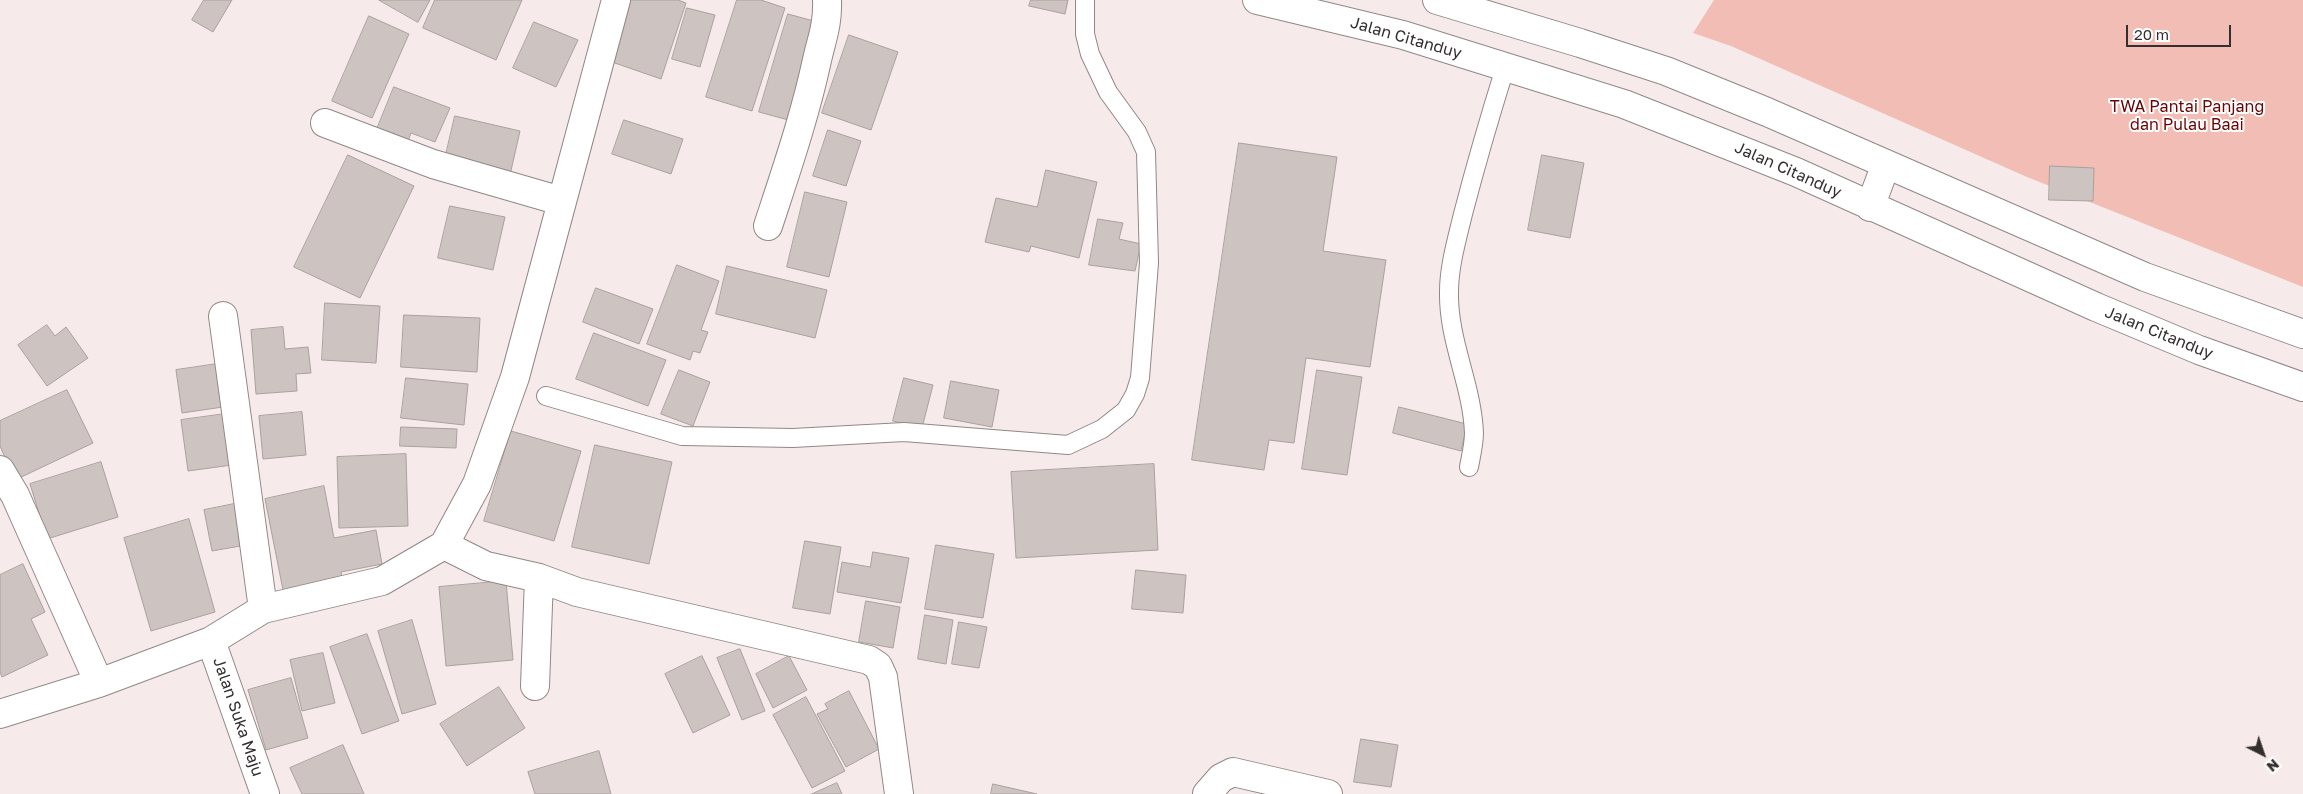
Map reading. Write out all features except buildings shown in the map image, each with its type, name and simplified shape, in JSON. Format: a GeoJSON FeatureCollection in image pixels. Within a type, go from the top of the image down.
{"type":"FeatureCollection","features":[{"type":"Feature","properties":{"kind":"street"},"geometry":{"type":"LineString","coordinates":[[0,714],[99,683],[210,641],[262,610],[382,581],[444,545],[477,484],[515,377],[616,0]]}},
{"type":"Feature","properties":{"kind":"street"},"geometry":{"type":"LineString","coordinates":[[768,226],[806,108],[819,50],[827,28],[826,0]]}},
{"type":"Feature","properties":{"kind":"street","name":"Jalan Citanduy"},"geometry":{"type":"LineString","coordinates":[[1257,0],[1403,34],[1505,68],[1624,104],[1712,138],[2182,343],[2303,387]]}},
{"type":"Feature","properties":{"kind":"street"},"geometry":{"type":"LineString","coordinates":[[1438,0],[1666,71],[1767,112],[2145,277],[2303,334]]}},
{"type":"Feature","properties":{"kind":"street"},"geometry":{"type":"LineString","coordinates":[[325,123],[433,164],[561,201]]}},
{"type":"Feature","properties":{"kind":"street"},"geometry":{"type":"LineString","coordinates":[[1870,207],[1886,164]]}},
{"type":"Feature","properties":{"kind":"street"},"geometry":{"type":"LineString","coordinates":[[223,316],[262,610]]}},
{"type":"Feature","properties":{"kind":"street"},"geometry":{"type":"LineString","coordinates":[[0,470],[15,495],[99,683]]}},
{"type":"Feature","properties":{"kind":"street"},"geometry":{"type":"LineString","coordinates":[[444,545],[486,566],[539,578],[577,592],[869,660],[878,666],[884,677],[899,794]]}},
{"type":"Feature","properties":{"kind":"street"},"geometry":{"type":"LineString","coordinates":[[535,686],[539,578]]}},
{"type":"Feature","properties":{"kind":"street","name":"Jalan Suka Maju"},"geometry":{"type":"LineString","coordinates":[[210,641],[264,794]]}},
{"type":"Feature","properties":{"kind":"street"},"geometry":{"type":"LineString","coordinates":[[1207,794],[1221,778],[1233,772],[1328,794]]}},
{"type":"Feature","properties":{"kind":"lane"},"geometry":{"type":"LineString","coordinates":[[546,396],[682,436],[793,438],[904,432],[1068,445],[1114,420],[1126,410],[1135,394],[1140,378],[1149,263],[1146,152],[1138,132],[1108,92],[1090,54],[1085,34],[1085,0]]}},
{"type":"Feature","properties":{"kind":"lane"},"geometry":{"type":"LineString","coordinates":[[1469,467],[1474,435],[1472,416],[1465,376],[1452,336],[1448,290],[1455,247],[1479,152],[1505,68]]}},
{"type":"Feature","properties":{"kind":"green space","name":"TWA Pantai Panjang dan Pulau Baai"},"geometry":{"type":"Polygon","coordinates":[[[1714,0],[2303,0],[2303,287],[2027,177],[1731,46],[1693,33],[1714,0]]]}}]}
